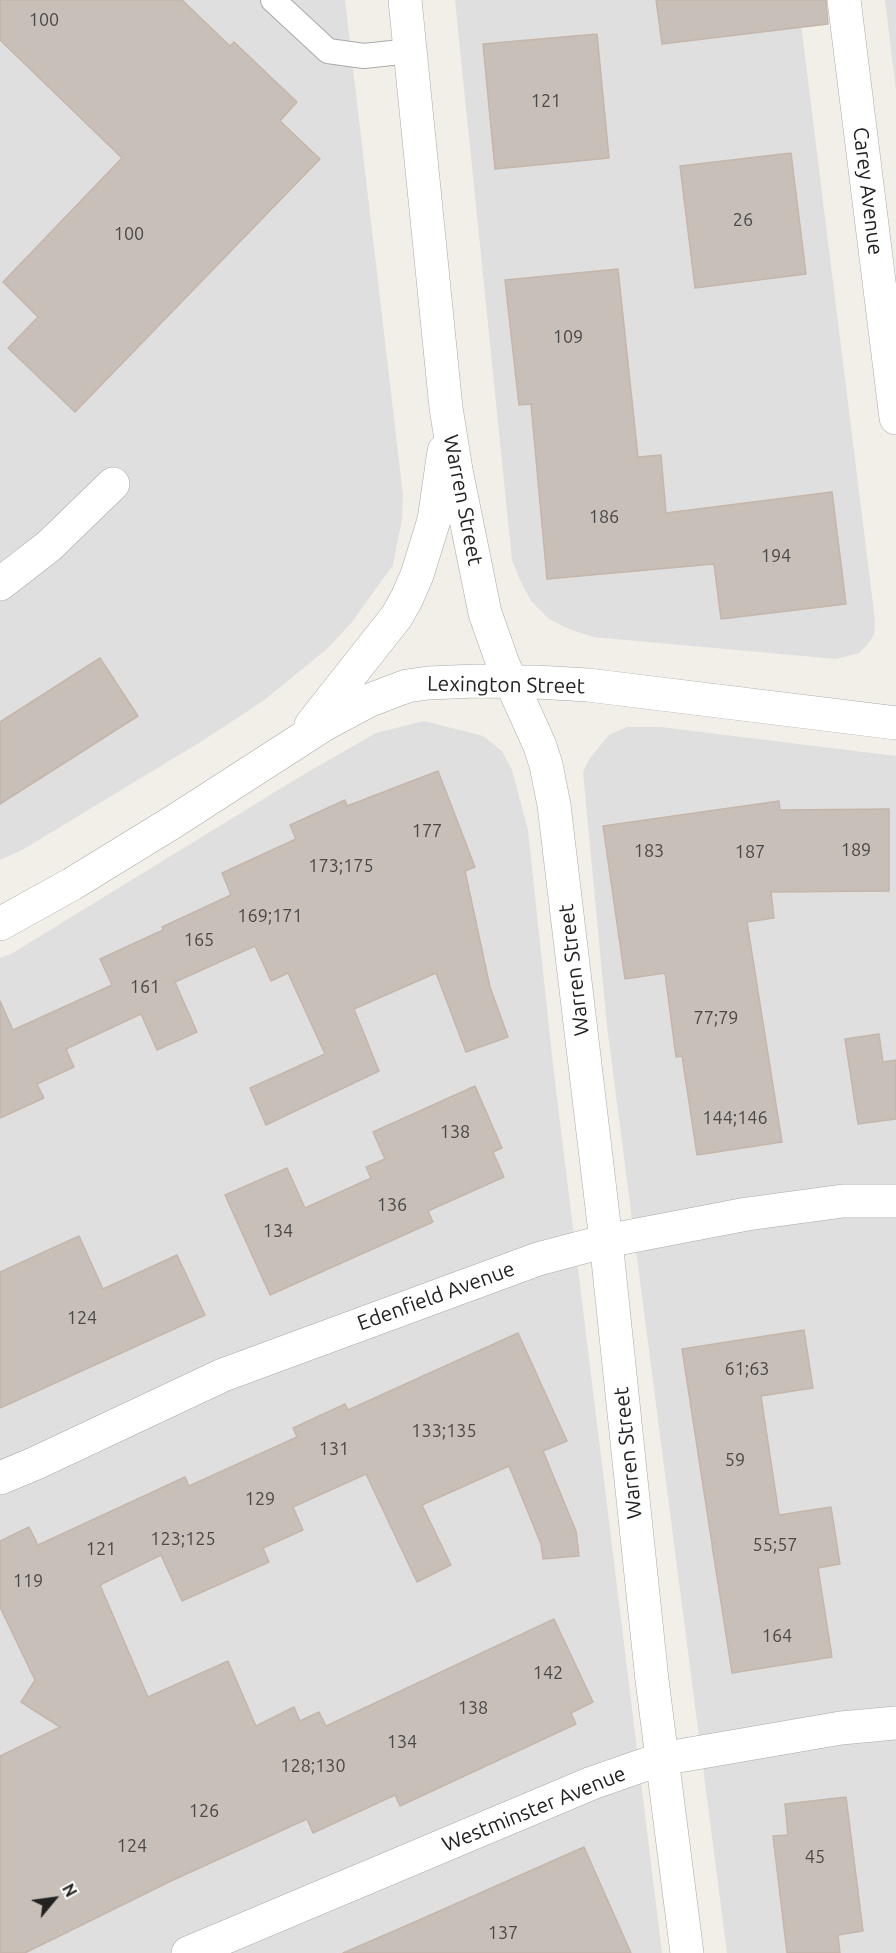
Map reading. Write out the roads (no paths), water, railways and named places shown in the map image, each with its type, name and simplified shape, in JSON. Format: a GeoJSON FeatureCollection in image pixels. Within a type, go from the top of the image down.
{"type":"FeatureCollection","features":[{"type":"Feature","properties":{"kind":"street","name":"Warren Street"},"geometry":{"type":"LineString","coordinates":[[405,0],[446,408],[456,470],[485,613],[510,681],[540,746],[551,785],[606,1241],[662,1758],[687,1953]]}},
{"type":"Feature","properties":{"kind":"street","name":"Carey Avenue"},"geometry":{"type":"LineString","coordinates":[[844,0],[896,417]]}},
{"type":"Feature","properties":{"kind":"street"},"geometry":{"type":"LineString","coordinates":[[301,738],[398,616],[417,575],[434,520],[443,464],[446,408]]}},
{"type":"Feature","properties":{"kind":"street"},"geometry":{"type":"LineString","coordinates":[[0,584],[49,546],[113,483]]}},
{"type":"Feature","properties":{"kind":"street","name":"Lexington Street"},"geometry":{"type":"LineString","coordinates":[[0,924],[72,884],[173,822],[301,738],[370,700],[407,686],[447,681],[510,681],[598,687],[896,723]]}},
{"type":"Feature","properties":{"kind":"street","name":"Edenfield Avenue"},"geometry":{"type":"LineString","coordinates":[[0,1478],[223,1375],[517,1266],[606,1241],[747,1214],[843,1201],[896,1201]]}},
{"type":"Feature","properties":{"kind":"street","name":"Westminster Avenue"},"geometry":{"type":"LineString","coordinates":[[188,1953],[592,1783],[662,1758],[841,1728],[896,1723]]}},
{"type":"Feature","properties":{"kind":"lane"},"geometry":{"type":"LineString","coordinates":[[273,0],[328,51],[364,56],[410,51]]}}]}
